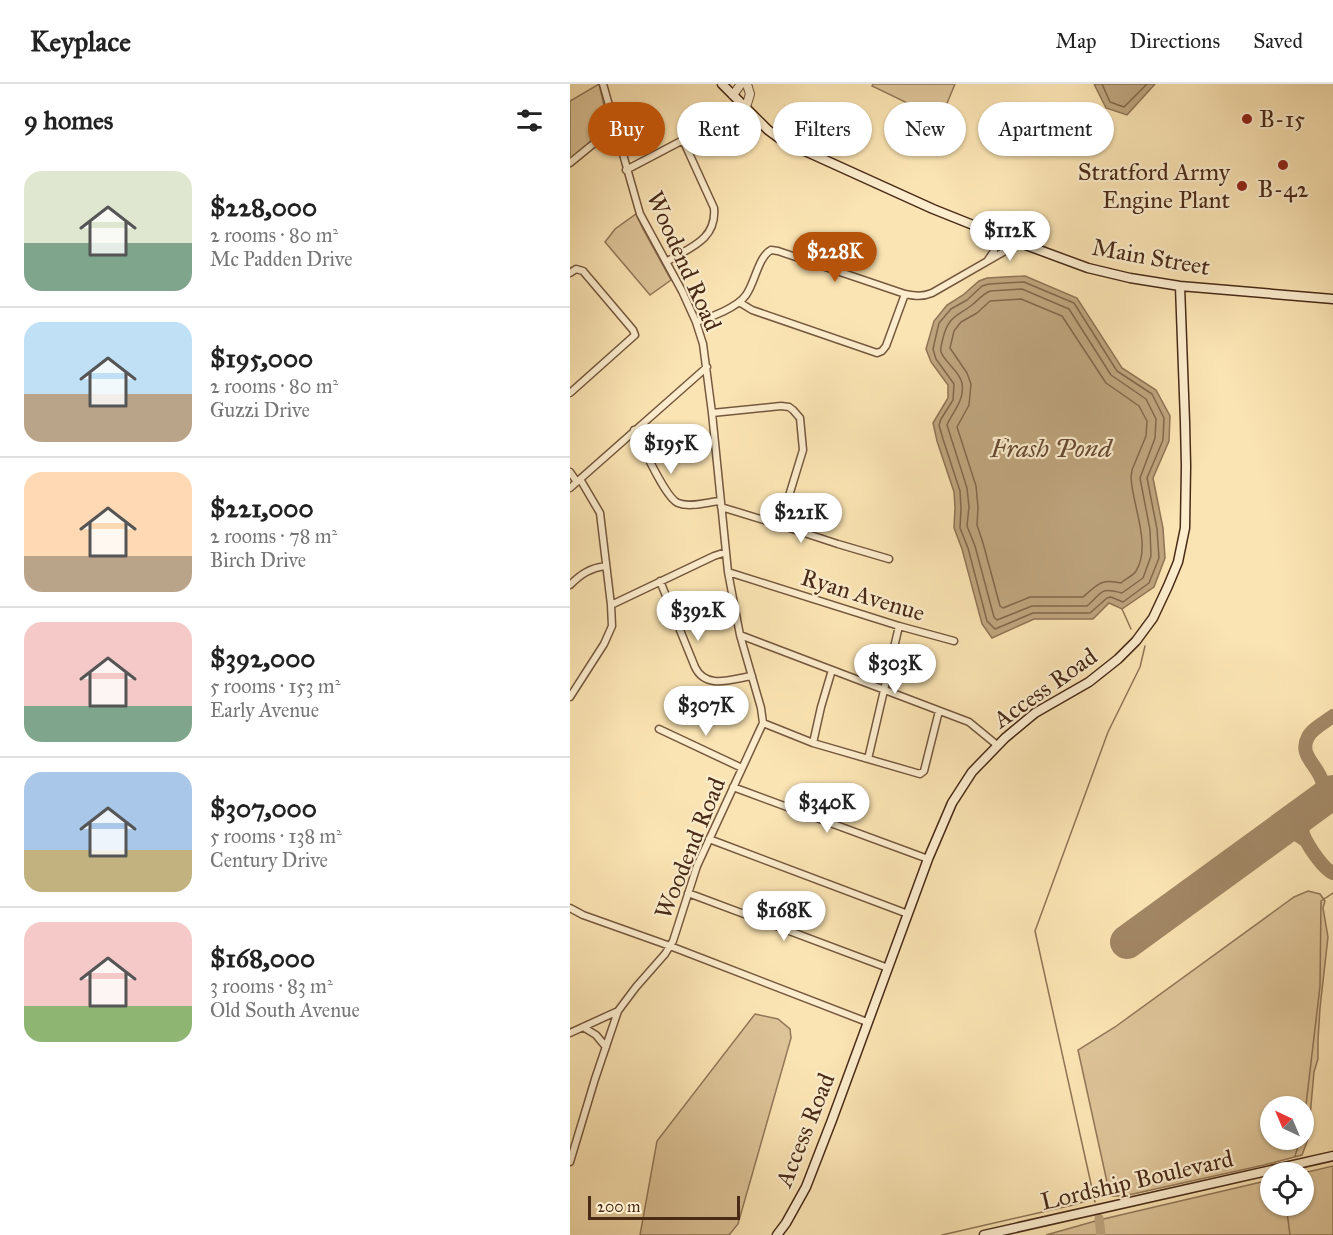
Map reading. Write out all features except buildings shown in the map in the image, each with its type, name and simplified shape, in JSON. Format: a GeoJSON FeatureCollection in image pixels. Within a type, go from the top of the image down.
{"type":"FeatureCollection","features":[{"type":"Feature","properties":{"kind":"main road","name":"Main Street"},"geometry":{"type":"LineString","coordinates":[[722,84],[741,102]]}},
{"type":"Feature","properties":{"kind":"main road","name":"Main Street"},"geometry":{"type":"LineString","coordinates":[[761,123],[783,141],[932,209],[1088,267],[1128,278],[1180,286],[1333,299]]}},
{"type":"Feature","properties":{"kind":"main road","name":"Access Road"},"geometry":{"type":"LineString","coordinates":[[777,1235],[806,1187],[928,859],[952,802],[972,772],[997,745],[1035,713],[1089,682],[1136,641],[1152,618],[1176,568],[1185,528],[1186,466],[1180,286]]}},
{"type":"Feature","properties":{"kind":"main road","name":"Lordship Boulevard"},"geometry":{"type":"LineString","coordinates":[[984,1235],[1333,1156]]}},
{"type":"Feature","properties":{"kind":"street","name":"Woodend Road"},"geometry":{"type":"LineString","coordinates":[[603,84],[608,102]]}},
{"type":"Feature","properties":{"kind":"street"},"geometry":{"type":"LineString","coordinates":[[733,95],[741,84]]}},
{"type":"Feature","properties":{"kind":"street"},"geometry":{"type":"LineString","coordinates":[[747,84],[750,94],[748,102]]}},
{"type":"Feature","properties":{"kind":"street"},"geometry":{"type":"LineString","coordinates":[[626,170],[677,143]]}},
{"type":"Feature","properties":{"kind":"street"},"geometry":{"type":"LineString","coordinates":[[570,163],[588,148]]}},
{"type":"Feature","properties":{"kind":"street","name":"Woodend Road"},"geometry":{"type":"LineString","coordinates":[[570,1162],[618,1011],[665,954],[678,927],[697,866],[763,723],[761,708],[740,635],[728,572],[703,345],[696,322],[682,291],[640,214],[622,156]]}},
{"type":"Feature","properties":{"kind":"street"},"geometry":{"type":"LineString","coordinates":[[666,262],[706,237],[714,224],[714,208],[690,156]]}},
{"type":"Feature","properties":{"kind":"street"},"geometry":{"type":"LineString","coordinates":[[988,260],[994,251],[993,233]]}},
{"type":"Feature","properties":{"kind":"street"},"geometry":{"type":"LineString","coordinates":[[696,322],[706,319],[745,297],[764,255],[771,250],[778,250],[917,297],[926,296],[1020,242]]}},
{"type":"Feature","properties":{"kind":"street"},"geometry":{"type":"LineString","coordinates":[[570,273],[576,269],[583,271],[635,335],[570,393]]}},
{"type":"Feature","properties":{"kind":"street"},"geometry":{"type":"LineString","coordinates":[[739,302],[752,310],[877,353],[886,346],[904,294]]}},
{"type":"Feature","properties":{"kind":"street"},"geometry":{"type":"LineString","coordinates":[[570,488],[707,368]]}},
{"type":"Feature","properties":{"kind":"street"},"geometry":{"type":"LineString","coordinates":[[712,413],[781,406],[789,408],[798,415],[803,450],[780,525]]}},
{"type":"Feature","properties":{"kind":"street"},"geometry":{"type":"LineString","coordinates":[[634,430],[665,489],[675,502],[720,504],[748,516],[889,559]]}},
{"type":"Feature","properties":{"kind":"street"},"geometry":{"type":"LineString","coordinates":[[570,472],[600,513],[612,626],[608,637],[570,697]]}},
{"type":"Feature","properties":{"kind":"street"},"geometry":{"type":"LineString","coordinates":[[611,605],[726,552]]}},
{"type":"Feature","properties":{"kind":"street"},"geometry":{"type":"LineString","coordinates":[[570,585],[587,571],[606,566]]}},
{"type":"Feature","properties":{"kind":"street","name":"Ryan Avenue"},"geometry":{"type":"LineString","coordinates":[[728,572],[954,641]]}},
{"type":"Feature","properties":{"kind":"street"},"geometry":{"type":"LineString","coordinates":[[660,581],[700,676],[712,681],[752,676]]}},
{"type":"Feature","properties":{"kind":"street"},"geometry":{"type":"LineString","coordinates":[[868,759],[899,626]]}},
{"type":"Feature","properties":{"kind":"street"},"geometry":{"type":"LineString","coordinates":[[740,635],[969,722],[997,745]]}},
{"type":"Feature","properties":{"kind":"street"},"geometry":{"type":"LineString","coordinates":[[813,742],[832,670]]}},
{"type":"Feature","properties":{"kind":"street"},"geometry":{"type":"LineString","coordinates":[[763,723],[813,742],[918,774],[924,771],[939,711]]}},
{"type":"Feature","properties":{"kind":"street"},"geometry":{"type":"LineString","coordinates":[[659,729],[742,768]]}},
{"type":"Feature","properties":{"kind":"street"},"geometry":{"type":"LineString","coordinates":[[733,787],[928,859]]}},
{"type":"Feature","properties":{"kind":"street"},"geometry":{"type":"LineString","coordinates":[[709,839],[908,914]]}},
{"type":"Feature","properties":{"kind":"street"},"geometry":{"type":"LineString","coordinates":[[688,893],[888,968]]}},
{"type":"Feature","properties":{"kind":"street"},"geometry":{"type":"LineString","coordinates":[[570,908],[583,915],[867,1022]]}},
{"type":"Feature","properties":{"kind":"street"},"geometry":{"type":"LineString","coordinates":[[570,1033],[618,1011]]}},
{"type":"Feature","properties":{"kind":"street"},"geometry":{"type":"LineString","coordinates":[[583,1027],[596,1035],[606,1047]]}},
{"type":"Feature","properties":{"kind":"shaded area"},"geometry":{"type":"Polygon","coordinates":[[[599,84],[603,102],[588,102],[588,144],[570,159],[570,101],[599,84]]]}},
{"type":"Feature","properties":{"kind":"shaded area"},"geometry":{"type":"Polygon","coordinates":[[[873,84],[955,84],[948,102],[905,102],[872,86],[873,84]]]}},
{"type":"Feature","properties":{"kind":"shaded area"},"geometry":{"type":"Polygon","coordinates":[[[636,214],[671,280],[650,295],[605,242],[615,229],[636,214]]]}},
{"type":"Feature","properties":{"kind":"shaded area"},"geometry":{"type":"Polygon","coordinates":[[[1308,891],[1320,894],[1325,901],[1323,908],[1328,937],[1320,1008],[1318,1059],[1314,1072],[1312,1096],[1260,1096],[1260,1150],[1304,1150],[1302,1155],[1275,1162],[1260,1162],[1260,1166],[1124,1196],[1112,1196],[1078,1050],[1115,1027],[1294,897],[1308,891]]]}},
{"type":"Feature","properties":{"kind":"shaded area"},"geometry":{"type":"Polygon","coordinates":[[[755,1014],[778,1019],[790,1029],[791,1038],[738,1224],[729,1235],[640,1235],[657,1141],[755,1014]]]}},
{"type":"Feature","properties":{"kind":"shaded area"},"geometry":{"type":"Polygon","coordinates":[[[1333,1166],[1333,1235],[1046,1235],[1099,1220],[1260,1182],[1260,1216],[1314,1216],[1314,1170],[1333,1166]]]}},
{"type":"Feature","properties":{"kind":"water"},"geometry":{"type":"Polygon","coordinates":[[[1094,84],[1155,84],[1127,115],[1114,111],[1114,102],[1103,102],[1094,84]]]}},
{"type":"Feature","properties":{"kind":"water","name":"Frash Pond"},"geometry":{"type":"Polygon","coordinates":[[[1025,276],[1077,298],[1122,368],[1156,390],[1170,416],[1169,441],[1153,478],[1163,528],[1165,558],[1154,587],[1122,609],[1109,603],[1093,619],[1034,619],[992,638],[982,624],[954,528],[954,492],[933,423],[948,398],[948,385],[931,362],[926,349],[934,321],[947,305],[979,281],[987,278],[1025,276]]]}},
{"type":"Feature","properties":{"kind":"waterway"},"geometry":{"type":"LineString","coordinates":[[1122,609],[1131,629]]}},
{"type":"Feature","properties":{"kind":"waterway"},"geometry":{"type":"LineString","coordinates":[[1095,1202],[1035,931],[1108,732],[1140,667],[1145,646]]}},
{"type":"Feature","properties":{"kind":"waterway"},"geometry":{"type":"LineString","coordinates":[[1307,1096],[1320,986],[1321,901],[1333,893]]}},
{"type":"Feature","properties":{"kind":"waterway"},"geometry":{"type":"LineString","coordinates":[[1295,1156],[1297,1150]]}},
{"type":"Feature","properties":{"kind":"waterway"},"geometry":{"type":"LineString","coordinates":[[942,1235],[1092,1199]]}},
{"type":"Feature","properties":{"kind":"waterway"},"geometry":{"type":"LineString","coordinates":[[1288,1216],[1290,1235]]}},
{"type":"Feature","properties":{"kind":"waterway"},"geometry":{"type":"LineString","coordinates":[[1099,1218],[1101,1235]]}},
{"type":"Feature","properties":{"kind":"taxiway"},"geometry":{"type":"LineString","coordinates":[[1321,801],[1322,781],[1306,753],[1305,745],[1312,731],[1333,716]]}},
{"type":"Feature","properties":{"kind":"taxiway"},"geometry":{"type":"LineString","coordinates":[[1309,810],[1303,823],[1303,833],[1319,860],[1333,873]]}},
{"type":"Feature","properties":{"kind":"taxiway"},"geometry":{"type":"LineString","coordinates":[[1275,834],[1293,832],[1305,840]]}},
{"type":"Feature","properties":{"kind":"runway"},"geometry":{"type":"LineString","coordinates":[[1127,942],[1333,792]]}},
{"type":"Feature","properties":{"kind":"place","name":"B-15"},"geometry":{"type":"Point","coordinates":[1247,119]}},
{"type":"Feature","properties":{"kind":"place","name":"B-42"},"geometry":{"type":"Point","coordinates":[1283,165]}},
{"type":"Feature","properties":{"kind":"place","name":"Stratford Army Engine Plant"},"geometry":{"type":"Point","coordinates":[1242,186]}}]}
